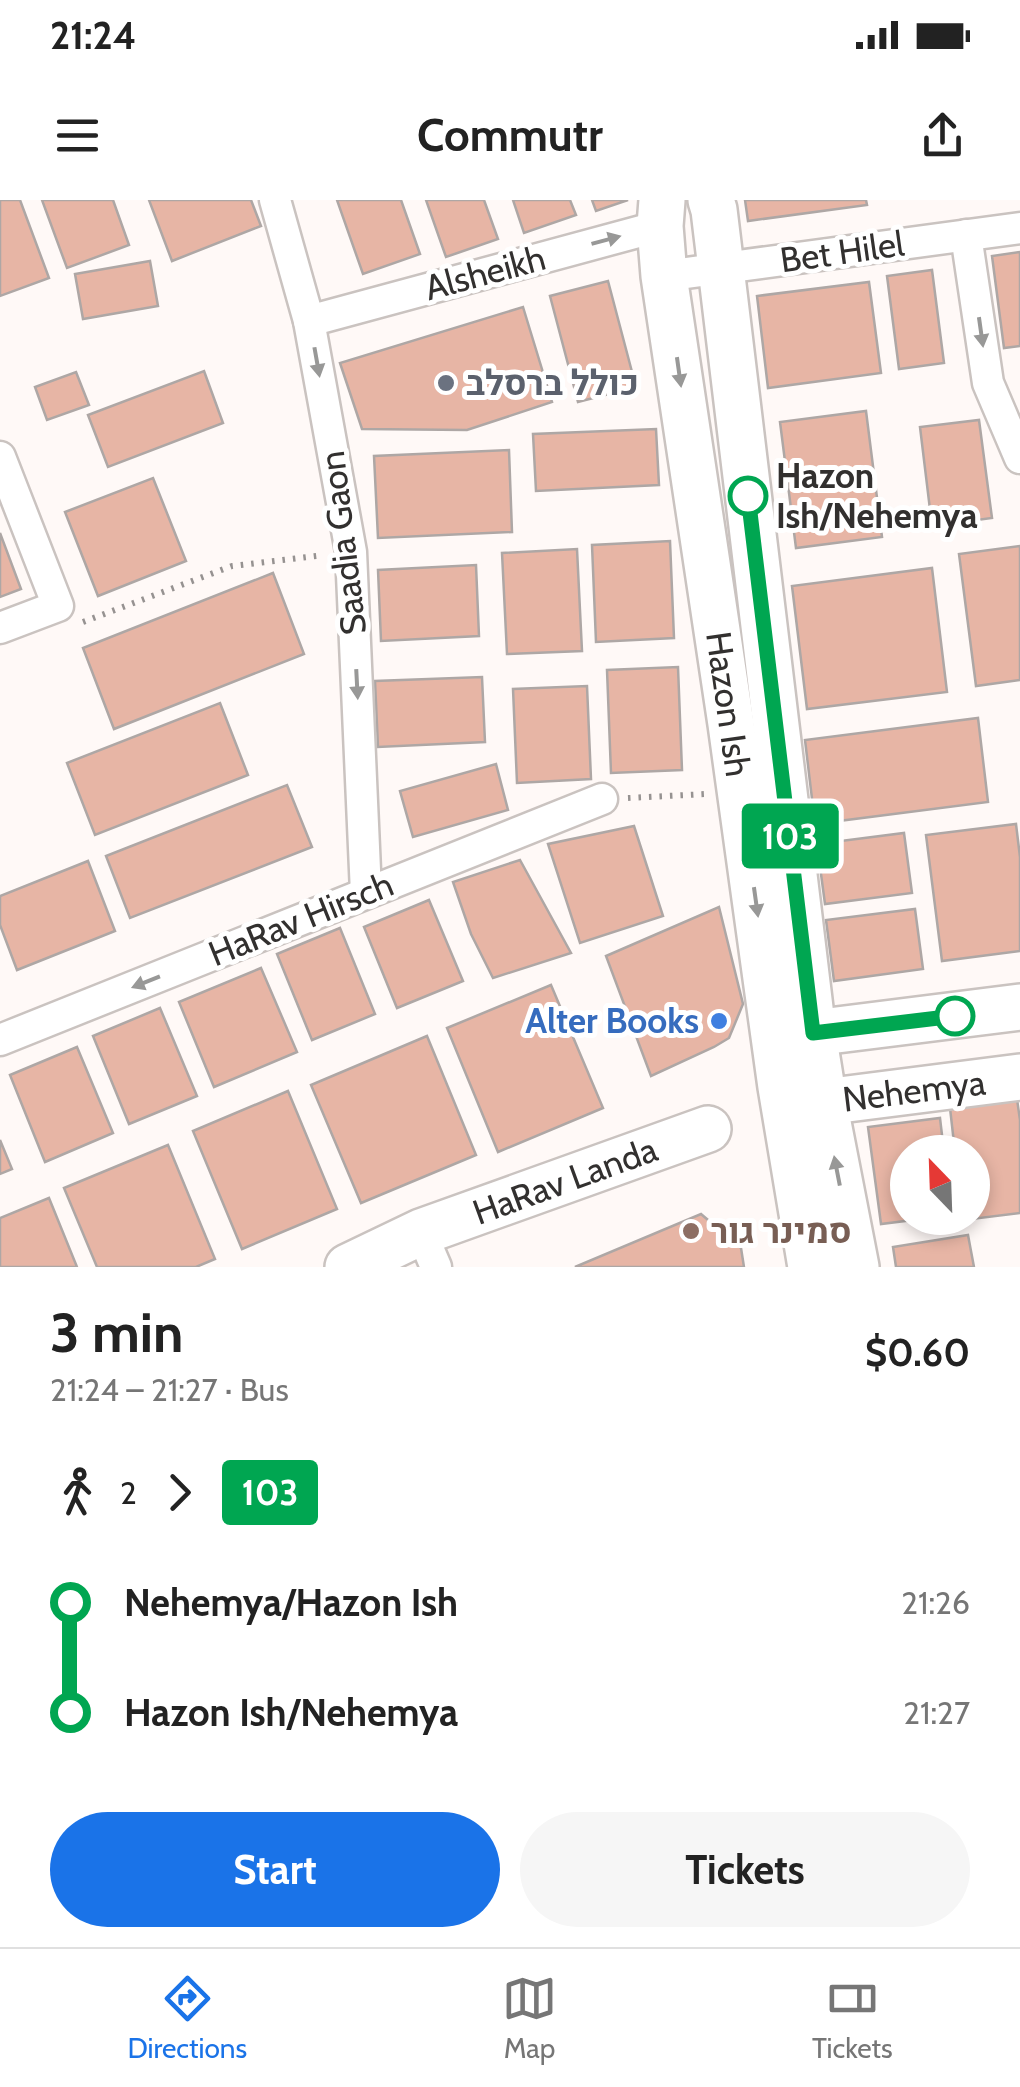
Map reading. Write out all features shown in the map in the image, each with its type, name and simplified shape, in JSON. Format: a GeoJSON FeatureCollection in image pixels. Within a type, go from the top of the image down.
{"type":"FeatureCollection","features":[{"type":"Feature","properties":{"kind":"street","name":"Saadia Gaon"},"geometry":{"type":"LineString","coordinates":[[275,200],[309,321],[351,552],[366,893]]}},
{"type":"Feature","properties":{"kind":"street","name":"Hazon Ish"},"geometry":{"type":"LineString","coordinates":[[711,200],[813,1033],[856,1267]]}},
{"type":"Feature","properties":{"kind":"street","name":"Alsheikh"},"geometry":{"type":"LineString","coordinates":[[309,321],[661,213]]}},
{"type":"Feature","properties":{"kind":"street","name":"Hazon Ish"},"geometry":{"type":"LineString","coordinates":[[661,213],[664,276],[781,1087],[811,1267]]}},
{"type":"Feature","properties":{"kind":"street","name":"Bet Hilel"},"geometry":{"type":"LineString","coordinates":[[664,276],[1020,228]]}},
{"type":"Feature","properties":{"kind":"street"},"geometry":{"type":"LineString","coordinates":[[966,235],[988,383],[1020,458]]}},
{"type":"Feature","properties":{"kind":"street"},"geometry":{"type":"LineString","coordinates":[[0,457],[58,606],[0,628]]}},
{"type":"Feature","properties":{"kind":"street","name":"HaRav Hirsch"},"geometry":{"type":"LineString","coordinates":[[0,1040],[602,799]]}},
{"type":"Feature","properties":{"kind":"street","name":"Nehemya"},"geometry":{"type":"LineString","coordinates":[[1020,1006],[813,1033],[781,1087],[824,1102],[1020,1077]]}},
{"type":"Feature","properties":{"kind":"street","name":"HaRav Landa"},"geometry":{"type":"LineString","coordinates":[[348,1267],[429,1250],[708,1129]]}},
{"type":"Feature","properties":{"kind":"path"},"geometry":{"type":"LineString","coordinates":[[58,606],[78,624],[232,566],[351,552]]}},
{"type":"Feature","properties":{"kind":"path"},"geometry":{"type":"LineString","coordinates":[[602,799],[741,792]]}},
{"type":"Feature","properties":{"kind":"building"},"geometry":{"type":"Polygon","coordinates":[[[0,200],[20,200],[49,278],[0,296],[0,200]]]}},
{"type":"Feature","properties":{"kind":"building"},"geometry":{"type":"Polygon","coordinates":[[[42,200],[113,200],[129,245],[67,268],[42,200]]]}},
{"type":"Feature","properties":{"kind":"building"},"geometry":{"type":"Polygon","coordinates":[[[149,200],[251,200],[261,226],[172,261],[149,200]]]}},
{"type":"Feature","properties":{"kind":"building"},"geometry":{"type":"Polygon","coordinates":[[[337,200],[401,200],[420,254],[363,274],[337,200]]]}},
{"type":"Feature","properties":{"kind":"building"},"geometry":{"type":"Polygon","coordinates":[[[426,200],[484,200],[498,239],[446,257],[426,200]]]}},
{"type":"Feature","properties":{"kind":"building"},"geometry":{"type":"Polygon","coordinates":[[[513,200],[570,200],[576,215],[524,233],[513,200]]]}},
{"type":"Feature","properties":{"kind":"building"},"geometry":{"type":"Polygon","coordinates":[[[592,200],[628,200],[596,211],[592,200]]]}},
{"type":"Feature","properties":{"kind":"building"},"geometry":{"type":"Polygon","coordinates":[[[745,200],[866,200],[867,205],[748,221],[745,200]]]}},
{"type":"Feature","properties":{"kind":"building"},"geometry":{"type":"Polygon","coordinates":[[[1020,252],[1020,346],[1004,348],[992,256],[1020,252]]]}},
{"type":"Feature","properties":{"kind":"building"},"geometry":{"type":"Polygon","coordinates":[[[150,261],[158,306],[83,319],[75,274],[150,261]]]}},
{"type":"Feature","properties":{"kind":"building"},"geometry":{"type":"Polygon","coordinates":[[[932,270],[944,363],[899,369],[887,276],[932,270]]]}},
{"type":"Feature","properties":{"kind":"building"},"geometry":{"type":"Polygon","coordinates":[[[608,281],[636,387],[578,402],[550,296],[608,281]]]}},
{"type":"Feature","properties":{"kind":"building"},"geometry":{"type":"Polygon","coordinates":[[[869,282],[881,373],[768,388],[757,296],[869,282]]]}},
{"type":"Feature","properties":{"kind":"building","name":"כולל ברסלב"},"geometry":{"type":"Polygon","coordinates":[[[523,307],[552,402],[467,430],[362,429],[340,363],[523,307]]]}},
{"type":"Feature","properties":{"kind":"building"},"geometry":{"type":"Polygon","coordinates":[[[204,371],[223,423],[108,467],[88,415],[204,371]]]}},
{"type":"Feature","properties":{"kind":"building"},"geometry":{"type":"Polygon","coordinates":[[[76,372],[89,405],[47,420],[35,387],[76,372]]]}},
{"type":"Feature","properties":{"kind":"building"},"geometry":{"type":"Polygon","coordinates":[[[866,411],[882,537],[796,548],[780,422],[866,411]]]}},
{"type":"Feature","properties":{"kind":"building"},"geometry":{"type":"Polygon","coordinates":[[[979,420],[992,518],[932,526],[920,427],[979,420]]]}},
{"type":"Feature","properties":{"kind":"building"},"geometry":{"type":"Polygon","coordinates":[[[656,429],[659,485],[536,491],[533,434],[656,429]]]}},
{"type":"Feature","properties":{"kind":"building"},"geometry":{"type":"Polygon","coordinates":[[[509,450],[512,532],[378,538],[374,456],[509,450]]]}},
{"type":"Feature","properties":{"kind":"building"},"geometry":{"type":"Polygon","coordinates":[[[153,478],[186,561],[98,596],[65,512],[153,478]]]}},
{"type":"Feature","properties":{"kind":"building"},"geometry":{"type":"Polygon","coordinates":[[[0,533],[21,589],[0,597],[0,533]]]}},
{"type":"Feature","properties":{"kind":"building"},"geometry":{"type":"Polygon","coordinates":[[[670,541],[674,638],[596,642],[592,545],[670,541]]]}},
{"type":"Feature","properties":{"kind":"building"},"geometry":{"type":"Polygon","coordinates":[[[1020,546],[1020,680],[976,686],[959,554],[1020,546]]]}},
{"type":"Feature","properties":{"kind":"building"},"geometry":{"type":"Polygon","coordinates":[[[577,549],[582,651],[507,654],[502,553],[577,549]]]}},
{"type":"Feature","properties":{"kind":"building"},"geometry":{"type":"Polygon","coordinates":[[[476,565],[479,636],[381,641],[378,570],[476,565]]]}},
{"type":"Feature","properties":{"kind":"building"},"geometry":{"type":"Polygon","coordinates":[[[932,568],[947,692],[807,709],[792,586],[932,568]]]}},
{"type":"Feature","properties":{"kind":"building"},"geometry":{"type":"Polygon","coordinates":[[[273,573],[304,654],[114,729],[83,648],[273,573]]]}},
{"type":"Feature","properties":{"kind":"building"},"geometry":{"type":"Polygon","coordinates":[[[678,667],[682,770],[611,773],[607,670],[678,667]]]}},
{"type":"Feature","properties":{"kind":"building"},"geometry":{"type":"Polygon","coordinates":[[[482,677],[485,742],[378,747],[375,681],[482,677]]]}},
{"type":"Feature","properties":{"kind":"building"},"geometry":{"type":"Polygon","coordinates":[[[587,686],[591,779],[517,783],[513,689],[587,686]]]}},
{"type":"Feature","properties":{"kind":"building"},"geometry":{"type":"Polygon","coordinates":[[[220,703],[248,775],[95,835],[67,763],[220,703]]]}},
{"type":"Feature","properties":{"kind":"building"},"geometry":{"type":"Polygon","coordinates":[[[978,718],[988,802],[815,824],[805,740],[978,718]]]}},
{"type":"Feature","properties":{"kind":"building"},"geometry":{"type":"Polygon","coordinates":[[[496,764],[508,810],[413,837],[400,791],[496,764]]]}},
{"type":"Feature","properties":{"kind":"building"},"geometry":{"type":"Polygon","coordinates":[[[287,785],[312,847],[130,918],[106,856],[287,785]]]}},
{"type":"Feature","properties":{"kind":"building"},"geometry":{"type":"Polygon","coordinates":[[[1016,824],[1020,951],[942,961],[926,835],[1016,824]]]}},
{"type":"Feature","properties":{"kind":"building"},"geometry":{"type":"Polygon","coordinates":[[[634,826],[663,916],[580,943],[548,844],[634,826]]]}},
{"type":"Feature","properties":{"kind":"building"},"geometry":{"type":"Polygon","coordinates":[[[904,833],[912,893],[825,904],[817,844],[904,833]]]}},
{"type":"Feature","properties":{"kind":"building"},"geometry":{"type":"Polygon","coordinates":[[[520,860],[571,953],[493,978],[471,934],[453,882],[520,860]]]}},
{"type":"Feature","properties":{"kind":"building"},"geometry":{"type":"Polygon","coordinates":[[[88,861],[115,931],[17,970],[0,925],[0,896],[88,861]]]}},
{"type":"Feature","properties":{"kind":"building"},"geometry":{"type":"Polygon","coordinates":[[[429,900],[463,981],[397,1008],[364,927],[429,900]]]}},
{"type":"Feature","properties":{"kind":"building"},"geometry":{"type":"Polygon","coordinates":[[[719,907],[743,1004],[729,1038],[651,1076],[606,956],[719,907]]]}},
{"type":"Feature","properties":{"kind":"building"},"geometry":{"type":"Polygon","coordinates":[[[915,909],[923,969],[834,981],[826,920],[915,909]]]}},
{"type":"Feature","properties":{"kind":"building"},"geometry":{"type":"Polygon","coordinates":[[[340,928],[375,1014],[312,1040],[277,954],[340,928]]]}},
{"type":"Feature","properties":{"kind":"building"},"geometry":{"type":"Polygon","coordinates":[[[261,968],[297,1052],[214,1087],[179,1002],[261,968]]]}},
{"type":"Feature","properties":{"kind":"building"},"geometry":{"type":"Polygon","coordinates":[[[551,985],[603,1108],[498,1152],[447,1028],[551,985]]]}},
{"type":"Feature","properties":{"kind":"building"},"geometry":{"type":"Polygon","coordinates":[[[160,1008],[197,1096],[129,1124],[93,1036],[160,1008]]]}},
{"type":"Feature","properties":{"kind":"building"},"geometry":{"type":"Polygon","coordinates":[[[427,1036],[476,1155],[361,1203],[311,1085],[427,1036]]]}},
{"type":"Feature","properties":{"kind":"building"},"geometry":{"type":"Polygon","coordinates":[[[77,1047],[113,1133],[45,1162],[10,1075],[77,1047]]]}},
{"type":"Feature","properties":{"kind":"building"},"geometry":{"type":"Polygon","coordinates":[[[288,1091],[337,1209],[242,1249],[193,1131],[288,1091]]]}},
{"type":"Feature","properties":{"kind":"building"},"geometry":{"type":"Polygon","coordinates":[[[1017,1099],[1020,1213],[990,1217],[990,1135],[953,1135],[950,1108],[1017,1099]]]}},
{"type":"Feature","properties":{"kind":"building"},"geometry":{"type":"Polygon","coordinates":[[[940,1118],[942,1135],[890,1135],[890,1223],[881,1224],[868,1127],[940,1118]]]}},
{"type":"Feature","properties":{"kind":"building"},"geometry":{"type":"Polygon","coordinates":[[[0,1140],[12,1169],[0,1174],[0,1140]]]}},
{"type":"Feature","properties":{"kind":"building"},"geometry":{"type":"Polygon","coordinates":[[[168,1145],[215,1259],[196,1267],[97,1267],[64,1188],[168,1145]]]}},
{"type":"Feature","properties":{"kind":"building"},"geometry":{"type":"Polygon","coordinates":[[[49,1198],[77,1267],[0,1267],[0,1218],[49,1198]]]}},
{"type":"Feature","properties":{"kind":"building","name":"סמינר גור"},"geometry":{"type":"Polygon","coordinates":[[[701,1214],[741,1248],[744,1267],[575,1267],[701,1214]]]}},
{"type":"Feature","properties":{"kind":"building"},"geometry":{"type":"Polygon","coordinates":[[[968,1235],[974,1267],[896,1267],[893,1247],[968,1235]]]}},
{"type":"Feature","properties":{"kind":"bus line","name":"103"},"geometry":{"type":"LineString","coordinates":[[748,496],[813,1033],[955,1016]]}},
{"type":"Feature","properties":{"kind":"place","name":"כולל ברסלב"},"geometry":{"type":"Point","coordinates":[446,383]}},
{"type":"Feature","properties":{"kind":"place","name":"Hazon Ish/Nehemya"},"geometry":{"type":"Point","coordinates":[748,496]}},
{"type":"Feature","properties":{"kind":"place","name":"Alter Books"},"geometry":{"type":"Point","coordinates":[719,1021]}},
{"type":"Feature","properties":{"kind":"place","name":"סמינר גור"},"geometry":{"type":"Point","coordinates":[691,1231]}}]}
